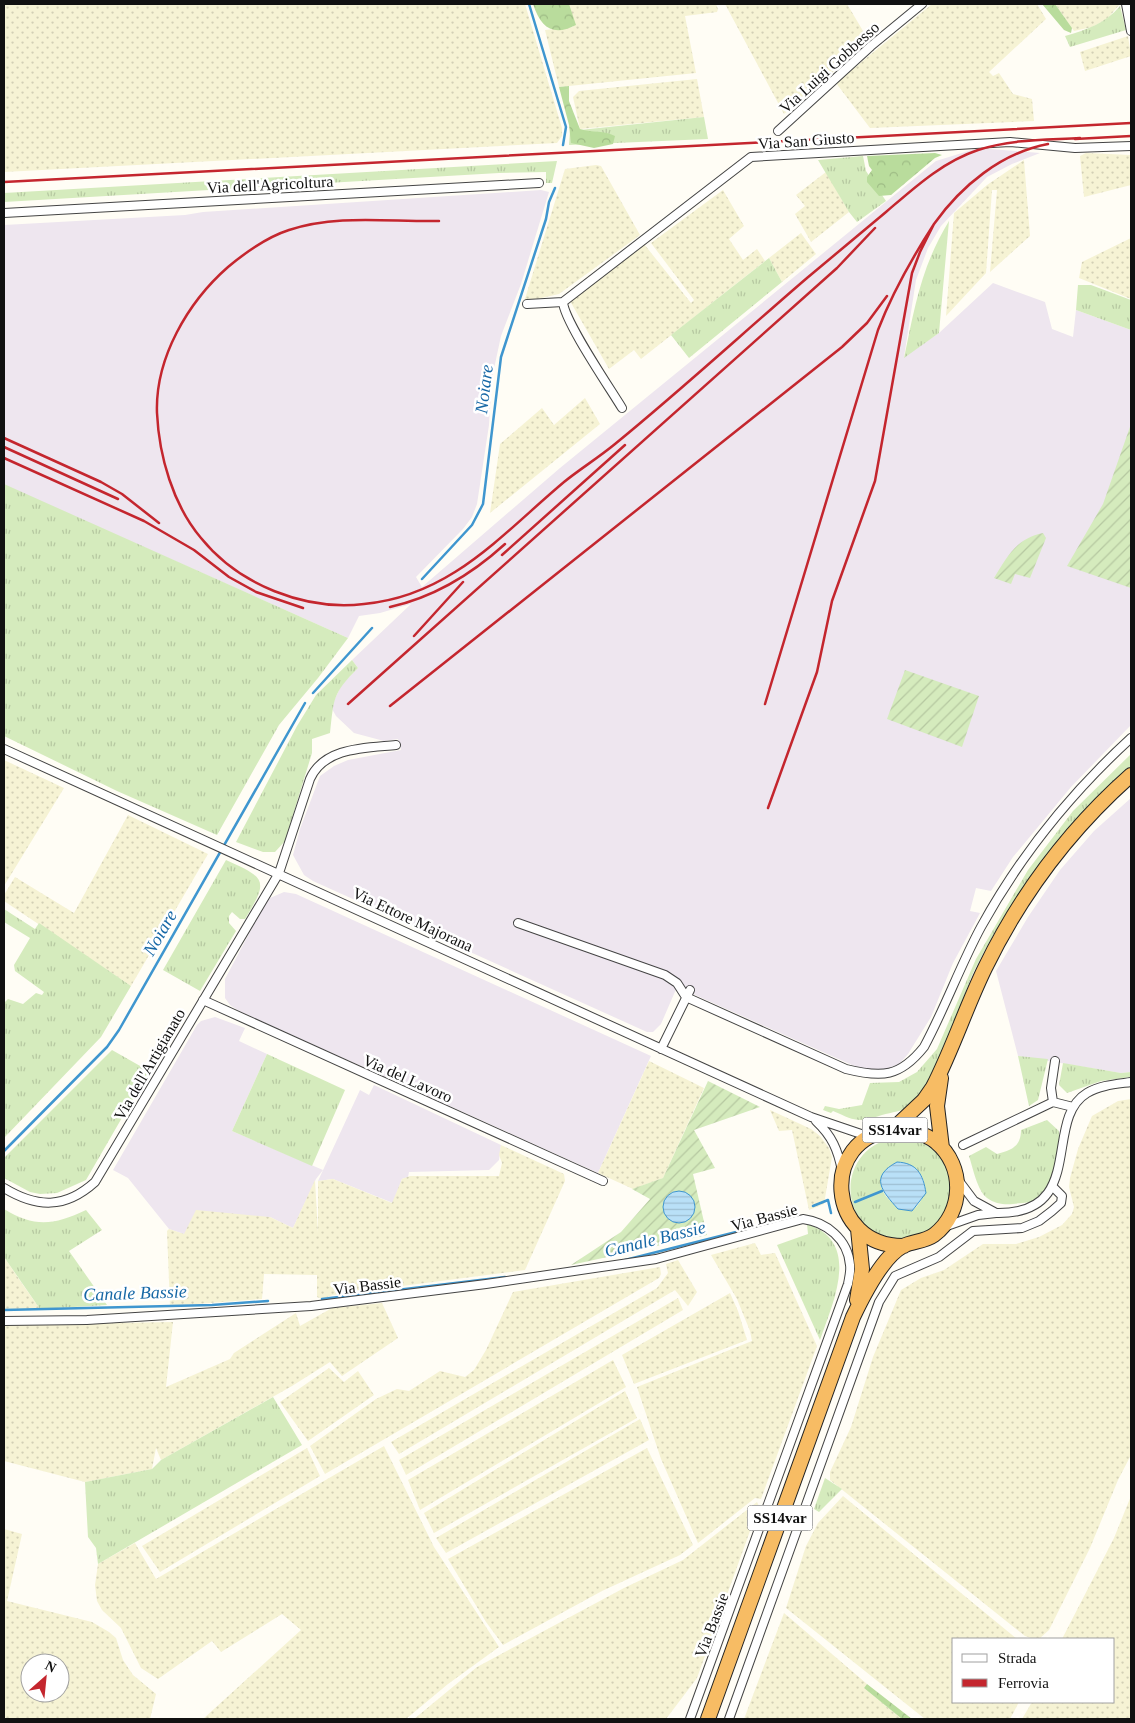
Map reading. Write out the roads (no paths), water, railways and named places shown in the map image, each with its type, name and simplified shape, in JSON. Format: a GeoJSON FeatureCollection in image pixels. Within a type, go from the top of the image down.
{"type":"FeatureCollection","features":[{"type":"Feature","properties":{"kind":"highway","name":"SS14var"},"geometry":{"type":"LineString","coordinates":[[892,1130],[924,1100],[944,1066],[974,990],[1005,928],[1045,868],[1076,828],[1131,775]]}},
{"type":"Feature","properties":{"kind":"highway","name":"SS14var"},"geometry":{"type":"LineString","coordinates":[[942,1148],[937,1106],[944,1066]]}},
{"type":"Feature","properties":{"kind":"highway","name":"SS14var"},"geometry":{"type":"LineString","coordinates":[[892,1130],[919,1133],[942,1148],[952,1162],[957,1179],[955,1204],[942,1227],[925,1240],[904,1246],[879,1242],[858,1229],[843,1205],[841,1190],[842,1174],[853,1152],[870,1137],[892,1130]]}},
{"type":"Feature","properties":{"kind":"highway","name":"SS14var"},"geometry":{"type":"LineString","coordinates":[[853,1317],[862,1269],[858,1229]]}},
{"type":"Feature","properties":{"kind":"highway","name":"SS14var"},"geometry":{"type":"LineString","coordinates":[[708,1719],[853,1317],[876,1275],[904,1246]]}},
{"type":"Feature","properties":{"kind":"street","name":"Via Luigi Gobbesso"},"geometry":{"type":"LineString","coordinates":[[778,131],[871,46],[922,4]]}},
{"type":"Feature","properties":{"kind":"street"},"geometry":{"type":"LineString","coordinates":[[1126,4],[1131,31]]}},
{"type":"Feature","properties":{"kind":"street","name":"Via San Giusto"},"geometry":{"type":"LineString","coordinates":[[563,302],[751,157],[1010,142],[1076,148],[1131,146]]}},
{"type":"Feature","properties":{"kind":"street","name":"Via dell'Agricoltura"},"geometry":{"type":"LineString","coordinates":[[4,213],[539,183]]}},
{"type":"Feature","properties":{"kind":"street"},"geometry":{"type":"LineString","coordinates":[[527,304],[563,302],[564,309],[578,335],[622,408]]}},
{"type":"Feature","properties":{"kind":"street"},"geometry":{"type":"LineString","coordinates":[[518,923],[665,975],[678,983],[688,993],[846,1070],[869,1075],[892,1072],[910,1064],[935,1027],[981,928],[1027,853],[1069,800],[1131,738]]}},
{"type":"Feature","properties":{"kind":"street","name":"Via dell'Artigianato"},"geometry":{"type":"LineString","coordinates":[[4,1188],[26,1200],[49,1204],[61,1202],[79,1194],[95,1182],[279,873],[310,779],[317,765],[325,758],[361,749],[396,746]]}},
{"type":"Feature","properties":{"kind":"street","name":"Via Ettore Majorana"},"geometry":{"type":"LineString","coordinates":[[4,749],[218,845],[810,1117],[870,1137]]}},
{"type":"Feature","properties":{"kind":"street"},"geometry":{"type":"LineString","coordinates":[[661,1048],[688,993]]}},
{"type":"Feature","properties":{"kind":"street","name":"Via del Lavoro"},"geometry":{"type":"LineString","coordinates":[[203,1000],[603,1180]]}},
{"type":"Feature","properties":{"kind":"street"},"geometry":{"type":"LineString","coordinates":[[1053,1102],[1052,1088],[1056,1061]]}},
{"type":"Feature","properties":{"kind":"street"},"geometry":{"type":"LineString","coordinates":[[942,1227],[978,1215],[1024,1210],[1036,1203],[1052,1186],[1056,1176],[1073,1107],[1086,1093],[1103,1086],[1131,1082]]}},
{"type":"Feature","properties":{"kind":"street"},"geometry":{"type":"LineString","coordinates":[[963,1145],[1053,1102],[1073,1107]]}},
{"type":"Feature","properties":{"kind":"street","name":"Via Ettore Majorana"},"geometry":{"type":"LineString","coordinates":[[810,1117],[833,1139],[839,1154],[842,1174]]}},
{"type":"Feature","properties":{"kind":"street"},"geometry":{"type":"LineString","coordinates":[[957,1179],[974,1201],[996,1213]]}},
{"type":"Feature","properties":{"kind":"street"},"geometry":{"type":"LineString","coordinates":[[729,1719],[879,1302],[889,1283],[901,1274],[939,1257],[973,1231],[1022,1228],[1039,1221],[1061,1202],[1062,1196],[1052,1186]]}},
{"type":"Feature","properties":{"kind":"street","name":"Via Bassie"},"geometry":{"type":"LineString","coordinates":[[4,1322],[87,1320],[311,1306],[569,1273],[646,1261],[803,1219],[823,1224],[844,1246],[850,1264],[848,1284],[690,1719]]}},
{"type":"Feature","properties":{"kind":"water"},"geometry":{"type":"Polygon","coordinates":[[[897,1162],[914,1167],[923,1180],[926,1193],[912,1211],[898,1209],[887,1196],[881,1184],[883,1173],[897,1162]]]}},
{"type":"Feature","properties":{"kind":"water"},"geometry":{"type":"Polygon","coordinates":[[[679,1191],[691,1195],[695,1207],[691,1219],[679,1223],[667,1219],[663,1207],[667,1195],[679,1191]]]}},
{"type":"Feature","properties":{"kind":"waterway","name":"Noiare"},"geometry":{"type":"LineString","coordinates":[[529,4],[566,127],[563,145]]}},
{"type":"Feature","properties":{"kind":"waterway","name":"Noiare"},"geometry":{"type":"LineString","coordinates":[[422,579],[472,525],[483,504],[501,357],[555,188]]}},
{"type":"Feature","properties":{"kind":"waterway","name":"Noiare"},"geometry":{"type":"LineString","coordinates":[[313,693],[372,628]]}},
{"type":"Feature","properties":{"kind":"waterway","name":"Noiare"},"geometry":{"type":"LineString","coordinates":[[4,1151],[107,1047],[119,1030],[305,703]]}},
{"type":"Feature","properties":{"kind":"waterway","name":"Canale Bassie"},"geometry":{"type":"LineString","coordinates":[[855,1202],[882,1191]]}},
{"type":"Feature","properties":{"kind":"waterway","name":"Canale Bassie"},"geometry":{"type":"LineString","coordinates":[[813,1206],[828,1200],[831,1213]]}},
{"type":"Feature","properties":{"kind":"waterway","name":"Canale Bassie"},"geometry":{"type":"LineString","coordinates":[[625,1260],[740,1231]]}},
{"type":"Feature","properties":{"kind":"waterway","name":"Canale Bassie"},"geometry":{"type":"LineString","coordinates":[[322,1299],[505,1277]]}},
{"type":"Feature","properties":{"kind":"waterway","name":"Canale Bassie"},"geometry":{"type":"LineString","coordinates":[[4,1310],[212,1305],[268,1301]]}},
{"type":"Feature","properties":{"kind":"railway"},"geometry":{"type":"LineString","coordinates":[[4,182],[1131,123]]}},
{"type":"Feature","properties":{"kind":"railway"},"geometry":{"type":"LineString","coordinates":[[1075,139],[1131,136]]}},
{"type":"Feature","properties":{"kind":"railway"},"geometry":{"type":"LineString","coordinates":[[439,221],[344,220],[307,225],[281,233],[257,245],[213,281],[187,314],[177,332],[168,352],[158,392],[158,429],[164,463],[175,495],[191,525],[216,555],[254,581],[297,599],[342,605],[395,599],[423,589],[449,576],[473,560],[564,482],[609,449],[807,278],[929,176],[952,161],[990,146],[1029,141],[1080,138]]}},
{"type":"Feature","properties":{"kind":"railway"},"geometry":{"type":"LineString","coordinates":[[934,224],[957,197],[983,173],[1014,155],[1048,144]]}},
{"type":"Feature","properties":{"kind":"railway"},"geometry":{"type":"LineString","coordinates":[[765,704],[878,330],[903,275],[934,224],[912,273],[875,481],[832,601],[817,672],[768,808]]}},
{"type":"Feature","properties":{"kind":"railway"},"geometry":{"type":"LineString","coordinates":[[348,704],[837,268],[875,228]]}},
{"type":"Feature","properties":{"kind":"railway"},"geometry":{"type":"LineString","coordinates":[[390,706],[842,347],[867,323],[887,296]]}},
{"type":"Feature","properties":{"kind":"railway"},"geometry":{"type":"LineString","coordinates":[[4,438],[101,482],[122,494],[159,523]]}},
{"type":"Feature","properties":{"kind":"railway"},"geometry":{"type":"LineString","coordinates":[[502,555],[625,445]]}},
{"type":"Feature","properties":{"kind":"railway"},"geometry":{"type":"LineString","coordinates":[[4,447],[118,499]]}},
{"type":"Feature","properties":{"kind":"railway"},"geometry":{"type":"LineString","coordinates":[[4,458],[144,521],[194,550],[229,577],[256,592],[303,608]]}},
{"type":"Feature","properties":{"kind":"railway"},"geometry":{"type":"LineString","coordinates":[[390,607],[422,597],[452,583],[479,566],[505,544]]}},
{"type":"Feature","properties":{"kind":"railway"},"geometry":{"type":"LineString","coordinates":[[414,636],[463,582]]}}]}
